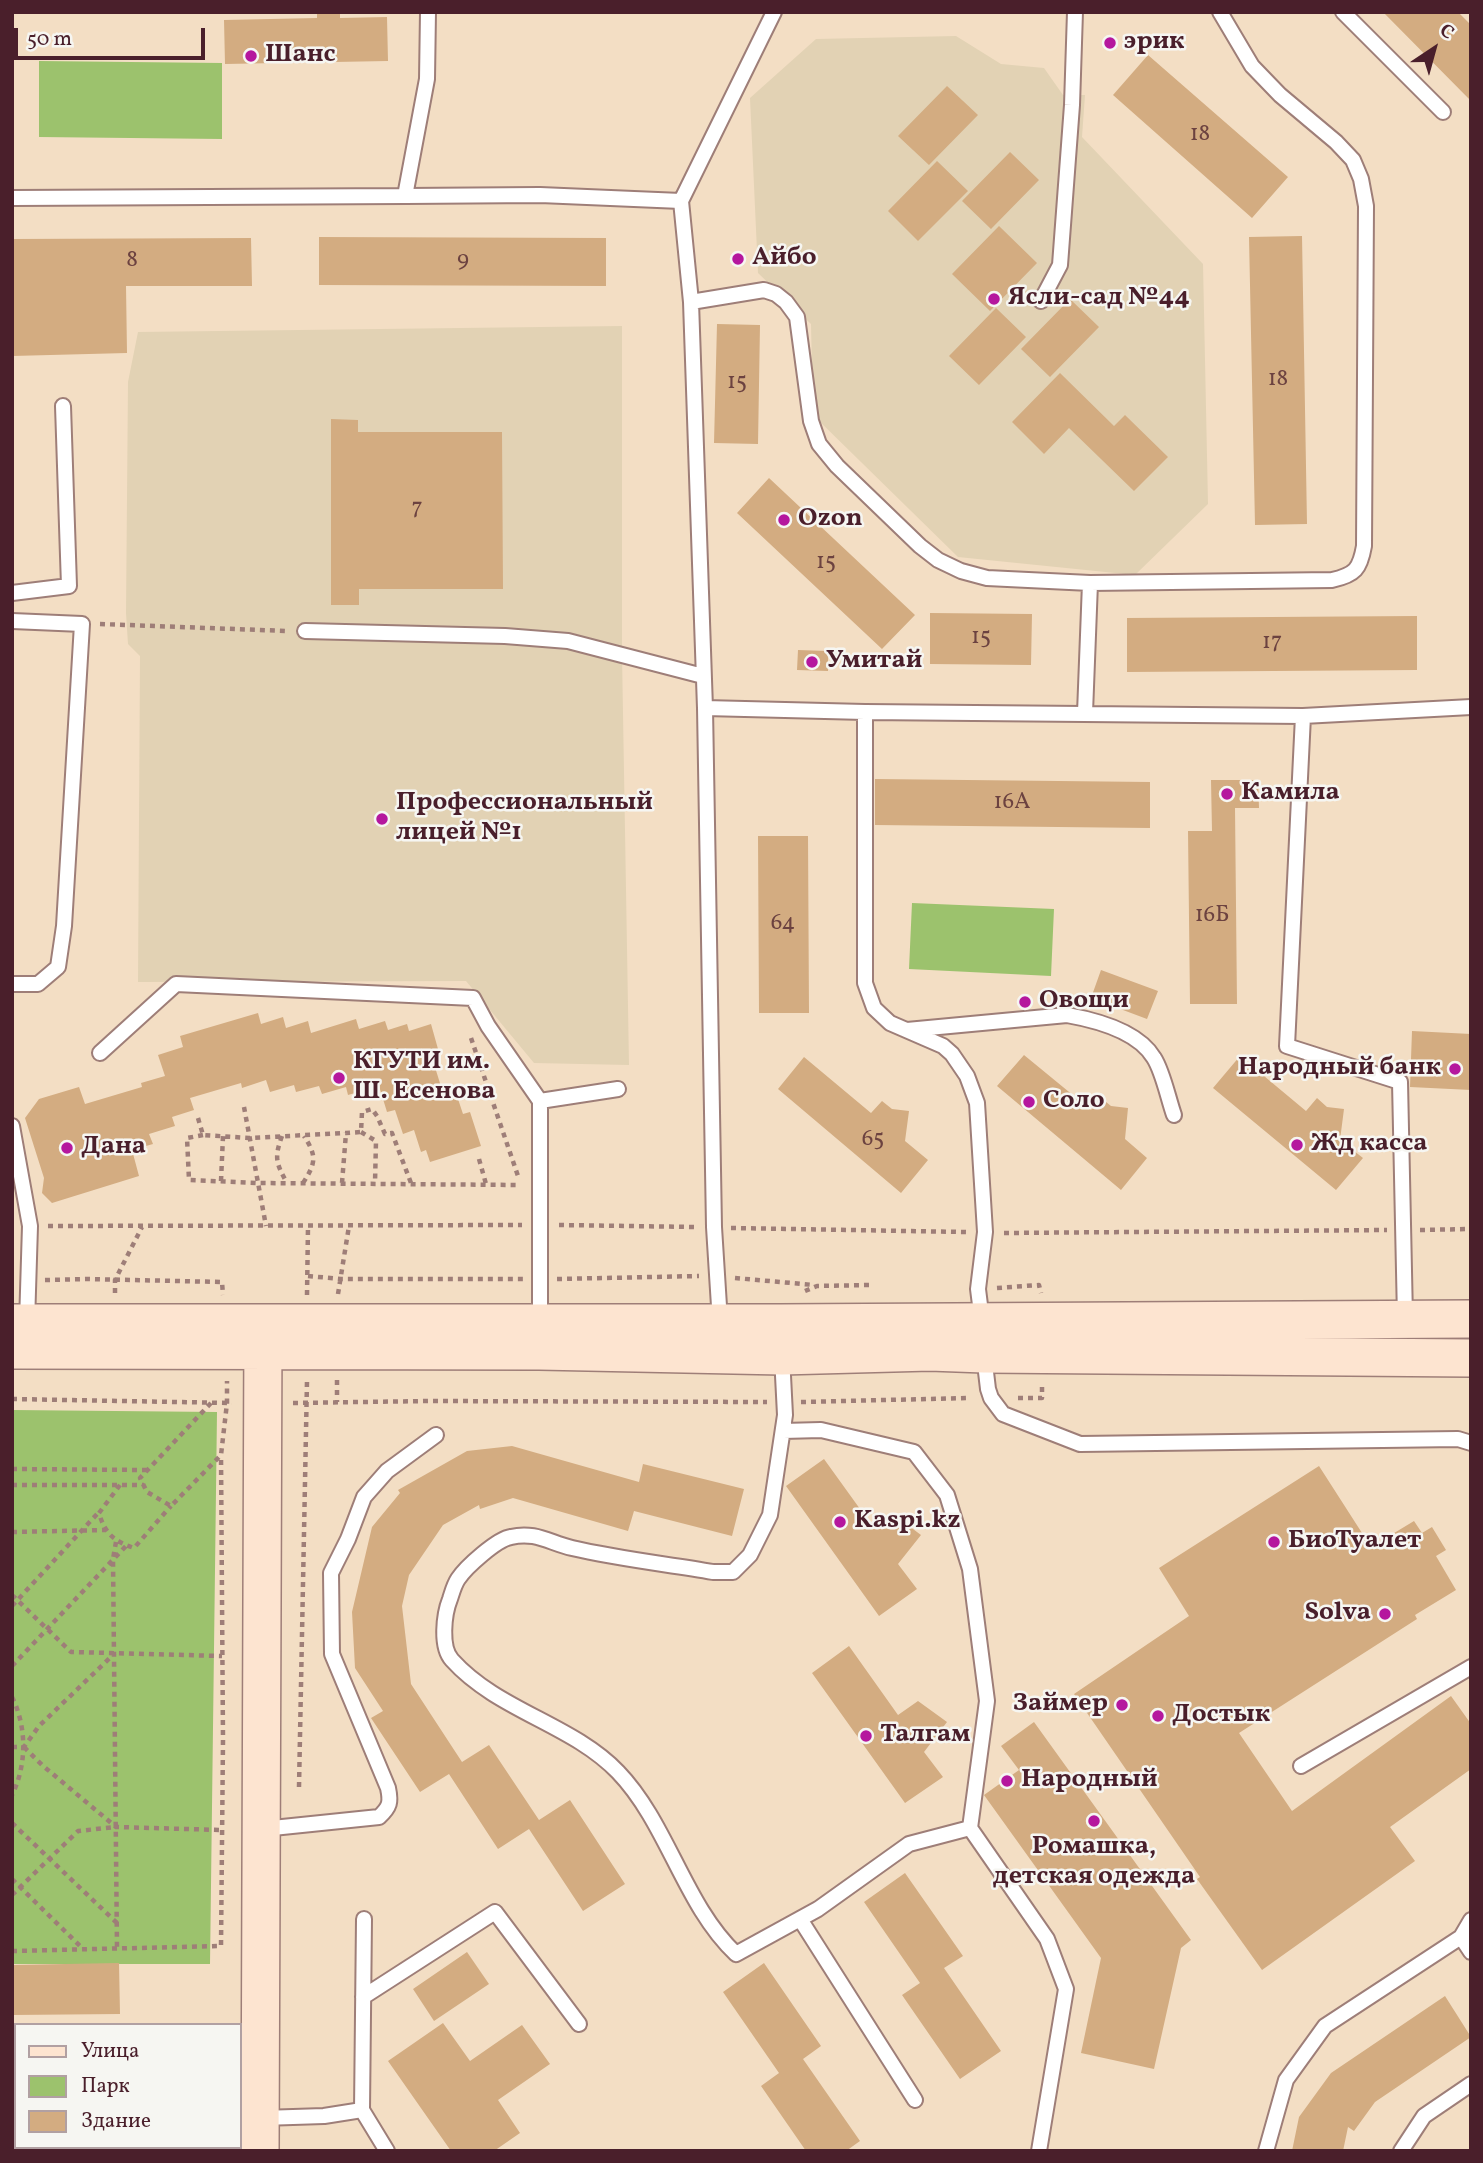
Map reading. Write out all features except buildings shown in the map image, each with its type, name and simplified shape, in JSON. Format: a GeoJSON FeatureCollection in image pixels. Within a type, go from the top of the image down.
{"type":"FeatureCollection","features":[{"type":"Feature","properties":{"kind":"main road"},"geometry":{"type":"LineString","coordinates":[[1404,1339],[1471,1319]]}},
{"type":"Feature","properties":{"kind":"main road"},"geometry":{"type":"LineString","coordinates":[[20,1337],[539,1336],[781,1340],[982,1328],[1044,1338],[1404,1339],[1471,1358]]}},
{"type":"Feature","properties":{"kind":"main road"},"geometry":{"type":"LineString","coordinates":[[260,2135],[263,1336]]}},
{"type":"Feature","properties":{"kind":"lane"},"geometry":{"type":"LineString","coordinates":[[405,196],[427,79],[428,12]]}},
{"type":"Feature","properties":{"kind":"lane"},"geometry":{"type":"LineString","coordinates":[[721,1338],[714,1227],[705,708],[691,302],[681,201],[774,12]]}},
{"type":"Feature","properties":{"kind":"lane"},"geometry":{"type":"LineString","coordinates":[[1041,301],[1060,265],[1072,105],[1075,12]]}},
{"type":"Feature","properties":{"kind":"lane"},"geometry":{"type":"LineString","coordinates":[[691,302],[764,290],[776,294],[786,302],[797,317],[811,421],[819,444],[879,508],[937,559],[961,571],[987,578],[1090,583],[1332,580],[1352,573],[1361,564],[1364,546],[1366,206],[1362,179],[1353,160],[1336,142],[1280,95],[1252,66],[1220,12]]}},
{"type":"Feature","properties":{"kind":"lane"},"geometry":{"type":"LineString","coordinates":[[1343,12],[1443,112]]}},
{"type":"Feature","properties":{"kind":"lane"},"geometry":{"type":"LineString","coordinates":[[12,198],[540,195],[681,201]]}},
{"type":"Feature","properties":{"kind":"lane"},"geometry":{"type":"LineString","coordinates":[[12,593],[69,586],[63,405]]}},
{"type":"Feature","properties":{"kind":"lane"},"geometry":{"type":"LineString","coordinates":[[1085,713],[1090,583]]}},
{"type":"Feature","properties":{"kind":"lane"},"geometry":{"type":"LineString","coordinates":[[12,621],[82,624],[64,926],[58,967],[38,984],[12,984]]}},
{"type":"Feature","properties":{"kind":"lane"},"geometry":{"type":"LineString","coordinates":[[305,631],[505,636],[568,641],[703,676]]}},
{"type":"Feature","properties":{"kind":"lane"},"geometry":{"type":"LineString","coordinates":[[705,708],[1303,716],[1471,707]]}},
{"type":"Feature","properties":{"kind":"lane"},"geometry":{"type":"LineString","coordinates":[[864,712],[865,983],[874,1008],[890,1023],[943,1046],[952,1054],[967,1076],[977,1103],[985,1232],[982,1328],[988,1389],[1003,1414],[1080,1444],[1458,1439],[1471,1443]]}},
{"type":"Feature","properties":{"kind":"lane"},"geometry":{"type":"LineString","coordinates":[[1303,716],[1287,1046],[1400,1082],[1404,1339]]}},
{"type":"Feature","properties":{"kind":"lane"},"geometry":{"type":"LineString","coordinates":[[100,1053],[176,984],[473,998],[488,1026],[540,1101],[539,1336]]}},
{"type":"Feature","properties":{"kind":"lane"},"geometry":{"type":"LineString","coordinates":[[906,1030],[1066,1015],[1088,1019],[1123,1032],[1147,1049],[1155,1059],[1174,1115]]}},
{"type":"Feature","properties":{"kind":"lane"},"geometry":{"type":"LineString","coordinates":[[540,1101],[618,1089]]}},
{"type":"Feature","properties":{"kind":"lane"},"geometry":{"type":"LineString","coordinates":[[12,1126],[30,1226],[20,1337]]}},
{"type":"Feature","properties":{"kind":"lane"},"geometry":{"type":"LineString","coordinates":[[781,1340],[785,1402],[770,1515],[750,1555],[733,1572],[713,1572],[570,1548],[536,1535],[509,1537],[476,1559],[457,1581],[447,1606],[443,1628],[449,1658],[488,1692],[604,1758],[631,1786],[706,1917],[736,1954],[818,1909],[909,1844],[970,1828]]}},
{"type":"Feature","properties":{"kind":"lane"},"geometry":{"type":"LineString","coordinates":[[783,1431],[821,1430],[914,1452],[947,1495],[970,1569],[987,1701],[970,1828],[1047,1939],[1066,1989],[1039,2151]]}},
{"type":"Feature","properties":{"kind":"lane"},"geometry":{"type":"LineString","coordinates":[[262,1829],[379,1817],[388,1809],[391,1800],[388,1788],[332,1654],[331,1573],[364,1497],[387,1471],[436,1435]]}},
{"type":"Feature","properties":{"kind":"lane"},"geometry":{"type":"LineString","coordinates":[[1301,1766],[1471,1667]]}},
{"type":"Feature","properties":{"kind":"lane"},"geometry":{"type":"LineString","coordinates":[[363,1997],[495,1913],[579,2024]]}},
{"type":"Feature","properties":{"kind":"lane"},"geometry":{"type":"LineString","coordinates":[[364,1919],[362,2110],[387,2151]]}},
{"type":"Feature","properties":{"kind":"lane"},"geometry":{"type":"LineString","coordinates":[[800,1919],[915,2100]]}},
{"type":"Feature","properties":{"kind":"lane"},"geometry":{"type":"LineString","coordinates":[[1266,2151],[1286,2080],[1325,2026],[1461,1937],[1471,1920]]}},
{"type":"Feature","properties":{"kind":"lane"},"geometry":{"type":"LineString","coordinates":[[1461,1937],[1471,1952]]}},
{"type":"Feature","properties":{"kind":"lane"},"geometry":{"type":"LineString","coordinates":[[1401,2151],[1424,2116],[1471,2084]]}},
{"type":"Feature","properties":{"kind":"lane"},"geometry":{"type":"LineString","coordinates":[[260,2135],[324,2116],[362,2110]]}},
{"type":"Feature","properties":{"kind":"path"},"geometry":{"type":"LineString","coordinates":[[82,624],[305,631]]}},
{"type":"Feature","properties":{"kind":"path"},"geometry":{"type":"LineString","coordinates":[[488,1026],[470,1032],[521,1185]]}},
{"type":"Feature","properties":{"kind":"path"},"geometry":{"type":"LineString","coordinates":[[244,1107],[266,1226]]}},
{"type":"Feature","properties":{"kind":"path"},"geometry":{"type":"LineString","coordinates":[[361,1132],[362,1112],[372,1109],[385,1134],[392,1133],[411,1184]]}},
{"type":"Feature","properties":{"kind":"path"},"geometry":{"type":"LineString","coordinates":[[198,1118],[203,1135]]}},
{"type":"Feature","properties":{"kind":"path"},"geometry":{"type":"LineString","coordinates":[[375,1183],[376,1141],[361,1132],[249,1138],[203,1135],[187,1138],[189,1180],[258,1183],[539,1185]]}},
{"type":"Feature","properties":{"kind":"path"},"geometry":{"type":"LineString","coordinates":[[342,1184],[346,1133]]}},
{"type":"Feature","properties":{"kind":"path"},"geometry":{"type":"LineString","coordinates":[[303,1135],[314,1158],[312,1170],[303,1183]]}},
{"type":"Feature","properties":{"kind":"path"},"geometry":{"type":"LineString","coordinates":[[221,1181],[223,1136]]}},
{"type":"Feature","properties":{"kind":"path"},"geometry":{"type":"LineString","coordinates":[[282,1136],[276,1164],[287,1183]]}},
{"type":"Feature","properties":{"kind":"path"},"geometry":{"type":"LineString","coordinates":[[479,1159],[486,1184]]}},
{"type":"Feature","properties":{"kind":"path"},"geometry":{"type":"LineString","coordinates":[[30,1226],[540,1225],[985,1232],[1471,1229]]}},
{"type":"Feature","properties":{"kind":"path"},"geometry":{"type":"LineString","coordinates":[[299,1787],[308,1226]]}},
{"type":"Feature","properties":{"kind":"path"},"geometry":{"type":"LineString","coordinates":[[115,1280],[142,1227]]}},
{"type":"Feature","properties":{"kind":"path"},"geometry":{"type":"LineString","coordinates":[[308,1276],[341,1279],[717,1276],[817,1286]]}},
{"type":"Feature","properties":{"kind":"path"},"geometry":{"type":"LineString","coordinates":[[27,1280],[222,1282]]}},
{"type":"Feature","properties":{"kind":"path"},"geometry":{"type":"LineString","coordinates":[[12,1399],[307,1403],[785,1402],[1042,1398],[1044,1338],[1039,1285],[982,1328]]}},
{"type":"Feature","properties":{"kind":"path"},"geometry":{"type":"LineString","coordinates":[[171,1506],[147,1492],[141,1478],[211,1402]]}},
{"type":"Feature","properties":{"kind":"path"},"geometry":{"type":"LineString","coordinates":[[12,1951],[221,1946],[221,1455],[227,1403]]}},
{"type":"Feature","properties":{"kind":"path"},"geometry":{"type":"LineString","coordinates":[[99,1513],[106,1530],[116,1542],[134,1548],[221,1455]]}},
{"type":"Feature","properties":{"kind":"path"},"geometry":{"type":"LineString","coordinates":[[12,1469],[148,1470]]}},
{"type":"Feature","properties":{"kind":"path"},"geometry":{"type":"LineString","coordinates":[[12,1485],[144,1485]]}},
{"type":"Feature","properties":{"kind":"path"},"geometry":{"type":"LineString","coordinates":[[12,1606],[99,1513],[120,1485]]}},
{"type":"Feature","properties":{"kind":"path"},"geometry":{"type":"LineString","coordinates":[[12,1532],[106,1530]]}},
{"type":"Feature","properties":{"kind":"path"},"geometry":{"type":"LineString","coordinates":[[116,1542],[113,1559],[117,1948]]}},
{"type":"Feature","properties":{"kind":"path"},"geometry":{"type":"LineString","coordinates":[[12,1666],[126,1546]]}},
{"type":"Feature","properties":{"kind":"path"},"geometry":{"type":"LineString","coordinates":[[12,1595],[71,1652],[222,1656]]}},
{"type":"Feature","properties":{"kind":"path"},"geometry":{"type":"LineString","coordinates":[[24,1747],[39,1726],[115,1653]]}},
{"type":"Feature","properties":{"kind":"path"},"geometry":{"type":"LineString","coordinates":[[12,1697],[19,1710],[24,1747],[18,1782],[12,1796]]}},
{"type":"Feature","properties":{"kind":"path"},"geometry":{"type":"LineString","coordinates":[[12,1747],[24,1747],[116,1828]]}},
{"type":"Feature","properties":{"kind":"path"},"geometry":{"type":"LineString","coordinates":[[12,1823],[117,1923]]}},
{"type":"Feature","properties":{"kind":"path"},"geometry":{"type":"LineString","coordinates":[[12,1895],[78,1831],[116,1828],[222,1830]]}},
{"type":"Feature","properties":{"kind":"path"},"geometry":{"type":"LineString","coordinates":[[12,1879],[83,1949]]}},
{"type":"Feature","properties":{"kind":"shaded area","name":"Ясли-сад №44"},"geometry":{"type":"Polygon","coordinates":[[[956,36],[1001,64],[1044,68],[1063,95],[1085,95],[1082,137],[1203,264],[1208,504],[1135,575],[958,557],[813,415],[811,324],[758,273],[750,98],[816,39],[956,36]]]}},
{"type":"Feature","properties":{"kind":"shaded area","name":"Профессиональный лицей №1"},"geometry":{"type":"Polygon","coordinates":[[[622,326],[622,655],[629,1065],[534,1063],[466,981],[138,982],[140,656],[128,644],[126,613],[128,382],[138,332],[622,326]]]}},
{"type":"Feature","properties":{"kind":"green space"},"geometry":{"type":"Polygon","coordinates":[[[39,61],[222,63],[222,139],[39,137],[39,61]]]}},
{"type":"Feature","properties":{"kind":"green space"},"geometry":{"type":"Polygon","coordinates":[[[912,903],[1054,909],[1051,976],[909,969],[912,903]]]}},
{"type":"Feature","properties":{"kind":"green space"},"geometry":{"type":"Polygon","coordinates":[[[12,1410],[217,1412],[210,1964],[12,1964],[12,1410]]]}},
{"type":"Feature","properties":{"kind":"place","name":"эрик"},"geometry":{"type":"Point","coordinates":[1110,43]}},
{"type":"Feature","properties":{"kind":"place","name":"Шанс"},"geometry":{"type":"Point","coordinates":[251,56]}},
{"type":"Feature","properties":{"kind":"place","name":"Айбо"},"geometry":{"type":"Point","coordinates":[738,259]}},
{"type":"Feature","properties":{"kind":"place","name":"Ясли-сад №44"},"geometry":{"type":"Point","coordinates":[994,299]}},
{"type":"Feature","properties":{"kind":"place","name":"Ozon"},"geometry":{"type":"Point","coordinates":[784,520]}},
{"type":"Feature","properties":{"kind":"place","name":"Умитай"},"geometry":{"type":"Point","coordinates":[812,662]}},
{"type":"Feature","properties":{"kind":"place","name":"Камила"},"geometry":{"type":"Point","coordinates":[1227,794]}},
{"type":"Feature","properties":{"kind":"place","name":"Профессиональный лицей №1"},"geometry":{"type":"Point","coordinates":[382,819]}},
{"type":"Feature","properties":{"kind":"place","name":"Овощи"},"geometry":{"type":"Point","coordinates":[1025,1002]}},
{"type":"Feature","properties":{"kind":"place","name":"Народный банк"},"geometry":{"type":"Point","coordinates":[1455,1069]}},
{"type":"Feature","properties":{"kind":"place","name":"КГУТИ им. Ш. Есенова"},"geometry":{"type":"Point","coordinates":[339,1078]}},
{"type":"Feature","properties":{"kind":"place","name":"Соло"},"geometry":{"type":"Point","coordinates":[1029,1102]}},
{"type":"Feature","properties":{"kind":"place","name":"Жд касса"},"geometry":{"type":"Point","coordinates":[1297,1145]}},
{"type":"Feature","properties":{"kind":"place","name":"Дана"},"geometry":{"type":"Point","coordinates":[67,1148]}},
{"type":"Feature","properties":{"kind":"place","name":"Kaspi.kz"},"geometry":{"type":"Point","coordinates":[840,1522]}},
{"type":"Feature","properties":{"kind":"place","name":"БиоТуалет"},"geometry":{"type":"Point","coordinates":[1274,1542]}},
{"type":"Feature","properties":{"kind":"place","name":"Solva"},"geometry":{"type":"Point","coordinates":[1385,1614]}},
{"type":"Feature","properties":{"kind":"place","name":"Займер"},"geometry":{"type":"Point","coordinates":[1122,1705]}},
{"type":"Feature","properties":{"kind":"place","name":"Достык"},"geometry":{"type":"Point","coordinates":[1158,1716]}},
{"type":"Feature","properties":{"kind":"place","name":"Талгам"},"geometry":{"type":"Point","coordinates":[866,1736]}},
{"type":"Feature","properties":{"kind":"place","name":"Народный"},"geometry":{"type":"Point","coordinates":[1007,1781]}},
{"type":"Feature","properties":{"kind":"place","name":"Ромашка, детская одежда"},"geometry":{"type":"Point","coordinates":[1094,1821]}}]}
